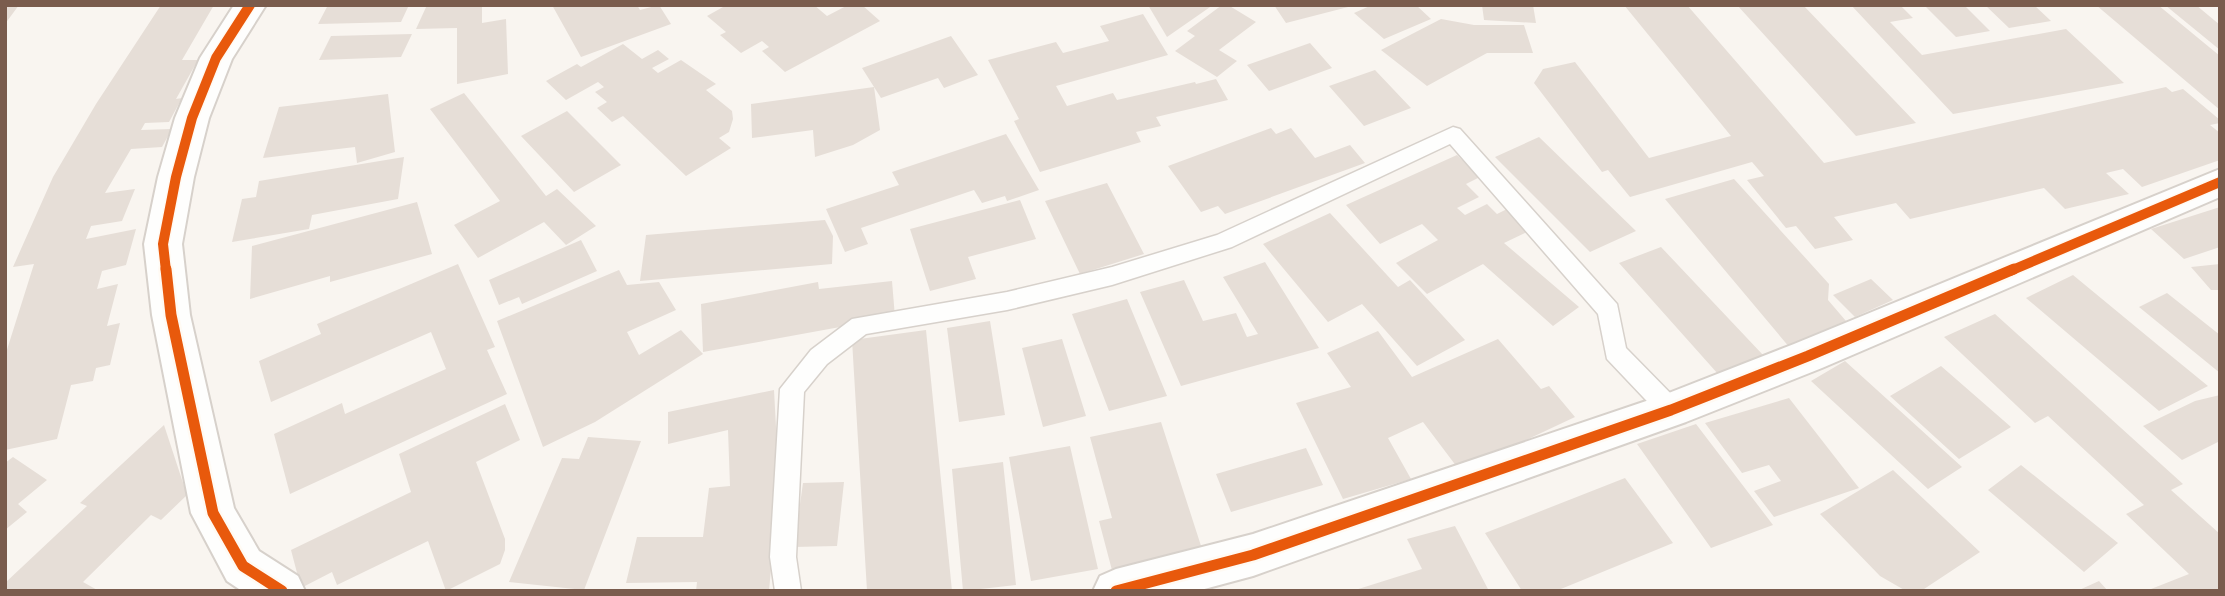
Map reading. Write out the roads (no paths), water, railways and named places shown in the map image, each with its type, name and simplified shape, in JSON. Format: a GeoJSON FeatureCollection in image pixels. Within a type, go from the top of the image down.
{"type":"FeatureCollection","features":[{"type":"Feature","properties":{"kind":"street"},"geometry":{"type":"LineString","coordinates":[[250,5],[216,58],[192,118],[176,177],[163,244],[171,315],[213,513],[243,566],[282,591]]}},
{"type":"Feature","properties":{"kind":"street"},"geometry":{"type":"LineString","coordinates":[[1132,589],[1253,555],[1671,410],[1808,356],[2220,183]]}},
{"type":"Feature","properties":{"kind":"lane"},"geometry":{"type":"LineString","coordinates":[[788,591],[783,557],[792,388],[819,357],[860,326],[1007,301],[1112,276],[1224,241],[1453,134],[1609,311],[1615,352],[1671,410]]}}]}
